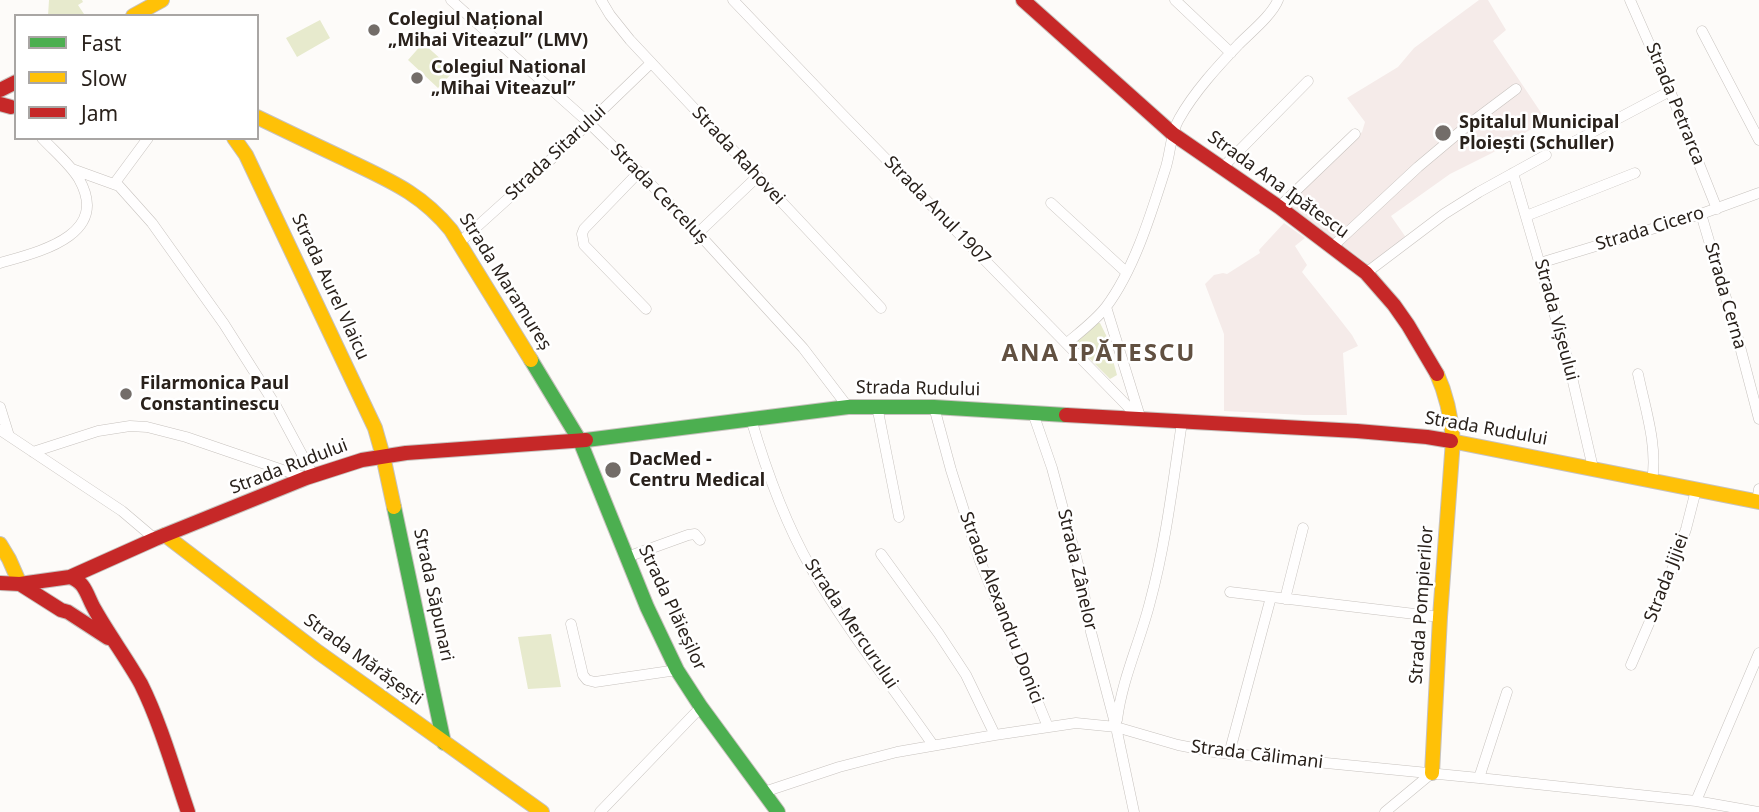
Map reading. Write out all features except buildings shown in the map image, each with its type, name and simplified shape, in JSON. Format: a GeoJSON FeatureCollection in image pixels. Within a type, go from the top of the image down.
{"type":"FeatureCollection","features":[{"type":"Feature","properties":{"kind":"main road"},"geometry":{"type":"LineString","coordinates":[[138,14],[162,0]]}},
{"type":"Feature","properties":{"kind":"main road","name":"Strada Ana Ipătescu"},"geometry":{"type":"LineString","coordinates":[[1023,0],[1173,135],[1279,207],[1366,273],[1394,305],[1434,368],[1450,411],[1453,440]]}},
{"type":"Feature","properties":{"kind":"main road","name":"Strada Maramureș"},"geometry":{"type":"LineString","coordinates":[[260,120],[393,182],[417,196],[438,214],[460,242],[580,441]]}},
{"type":"Feature","properties":{"kind":"main road","name":"Strada Aurel Vlaicu"},"geometry":{"type":"LineString","coordinates":[[240,142],[367,409],[383,456]]}},
{"type":"Feature","properties":{"kind":"main road","name":"Strada Rudului"},"geometry":{"type":"LineString","coordinates":[[0,583],[67,578],[160,537],[310,477],[383,456],[580,441],[848,407],[934,407],[1141,421],[1357,431],[1453,440],[1651,481],[1758,497]]}},
{"type":"Feature","properties":{"kind":"main road","name":"Strada Pompierilor"},"geometry":{"type":"LineString","coordinates":[[1432,773],[1453,440]]}},
{"type":"Feature","properties":{"kind":"main road","name":"Strada Plăieșilor"},"geometry":{"type":"LineString","coordinates":[[580,441],[662,641],[677,670],[778,812]]}},
{"type":"Feature","properties":{"kind":"main road","name":"Strada Săpunari"},"geometry":{"type":"LineString","coordinates":[[383,456],[444,743]]}},
{"type":"Feature","properties":{"kind":"main road","name":"Strada Mărășești"},"geometry":{"type":"LineString","coordinates":[[160,537],[542,812]]}},
{"type":"Feature","properties":{"kind":"main road"},"geometry":{"type":"LineString","coordinates":[[0,544],[20,583],[115,643]]}},
{"type":"Feature","properties":{"kind":"main road"},"geometry":{"type":"LineString","coordinates":[[93,567],[85,591],[81,607],[74,611],[63,609],[53,601],[56,583],[67,578],[77,579],[85,591],[115,643],[129,663],[145,693],[188,812]]}},
{"type":"Feature","properties":{"kind":"street","name":"Strada Cerceluș"},"geometry":{"type":"LineString","coordinates":[[450,0],[589,123],[639,172],[803,348],[848,407]]}},
{"type":"Feature","properties":{"kind":"street","name":"Strada Rahovei"},"geometry":{"type":"LineString","coordinates":[[601,0],[651,64],[881,308]]}},
{"type":"Feature","properties":{"kind":"street","name":"Strada Anul 1907"},"geometry":{"type":"LineString","coordinates":[[733,0],[1141,421]]}},
{"type":"Feature","properties":{"kind":"street"},"geometry":{"type":"LineString","coordinates":[[1175,0],[1231,53]]}},
{"type":"Feature","properties":{"kind":"street"},"geometry":{"type":"LineString","coordinates":[[1067,343],[1106,307],[1126,272],[1155,201],[1178,120],[1231,53],[1273,9],[1278,0]]}},
{"type":"Feature","properties":{"kind":"street","name":"Strada Petrarca"},"geometry":{"type":"LineString","coordinates":[[1630,0],[1717,209]]}},
{"type":"Feature","properties":{"kind":"street"},"geometry":{"type":"LineString","coordinates":[[1702,31],[1759,140]]}},
{"type":"Feature","properties":{"kind":"street","name":"Strada Sitarului"},"geometry":{"type":"LineString","coordinates":[[460,242],[651,64]]}},
{"type":"Feature","properties":{"kind":"street"},"geometry":{"type":"LineString","coordinates":[[1223,167],[1308,81]]}},
{"type":"Feature","properties":{"kind":"street"},"geometry":{"type":"LineString","coordinates":[[7,86],[9,108]]}},
{"type":"Feature","properties":{"kind":"street"},"geometry":{"type":"LineString","coordinates":[[1332,247],[1458,133],[1516,89]]}},
{"type":"Feature","properties":{"kind":"street"},"geometry":{"type":"LineString","coordinates":[[1570,144],[1670,91]]}},
{"type":"Feature","properties":{"kind":"street"},"geometry":{"type":"LineString","coordinates":[[1279,207],[1355,134]]}},
{"type":"Feature","properties":{"kind":"street"},"geometry":{"type":"LineString","coordinates":[[0,263],[59,243],[83,221],[86,210],[79,178],[44,140]]}},
{"type":"Feature","properties":{"kind":"street"},"geometry":{"type":"LineString","coordinates":[[114,184],[147,140]]}},
{"type":"Feature","properties":{"kind":"street"},"geometry":{"type":"LineString","coordinates":[[1366,273],[1444,214],[1546,155]]}},
{"type":"Feature","properties":{"kind":"street"},"geometry":{"type":"LineString","coordinates":[[72,169],[114,184],[125,191],[152,223],[224,324],[276,406],[310,477]]}},
{"type":"Feature","properties":{"kind":"street"},"geometry":{"type":"LineString","coordinates":[[639,172],[584,229],[582,239],[584,245],[646,309]]}},
{"type":"Feature","properties":{"kind":"street","name":"Strada Vișeului"},"geometry":{"type":"LineString","coordinates":[[1513,173],[1568,360],[1593,468]]}},
{"type":"Feature","properties":{"kind":"street"},"geometry":{"type":"LineString","coordinates":[[1526,216],[1635,173]]}},
{"type":"Feature","properties":{"kind":"street"},"geometry":{"type":"LineString","coordinates":[[698,233],[757,177]]}},
{"type":"Feature","properties":{"kind":"street","name":"Strada Cicero"},"geometry":{"type":"LineString","coordinates":[[1540,263],[1717,209],[1759,193]]}},
{"type":"Feature","properties":{"kind":"street"},"geometry":{"type":"LineString","coordinates":[[1051,202],[1126,272]]}},
{"type":"Feature","properties":{"kind":"street","name":"Strada Cerna"},"geometry":{"type":"LineString","coordinates":[[1700,214],[1759,419]]}},
{"type":"Feature","properties":{"kind":"street"},"geometry":{"type":"LineString","coordinates":[[1106,307],[1141,421]]}},
{"type":"Feature","properties":{"kind":"street"},"geometry":{"type":"LineString","coordinates":[[1638,374],[1653,447],[1654,467],[1651,481]]}},
{"type":"Feature","properties":{"kind":"street"},"geometry":{"type":"LineString","coordinates":[[877,406],[899,517]]}},
{"type":"Feature","properties":{"kind":"street"},"geometry":{"type":"LineString","coordinates":[[0,407],[10,436]]}},
{"type":"Feature","properties":{"kind":"street","name":"Strada Alexandru Donici"},"geometry":{"type":"LineString","coordinates":[[934,407],[980,561],[1048,727]]}},
{"type":"Feature","properties":{"kind":"street","name":"Strada Zânelor"},"geometry":{"type":"LineString","coordinates":[[1033,413],[1052,468],[1080,572],[1091,632],[1116,727],[1133,812]]}},
{"type":"Feature","properties":{"kind":"street","name":"Strada Mercurului"},"geometry":{"type":"LineString","coordinates":[[751,419],[773,489],[810,566],[851,631],[933,745]]}},
{"type":"Feature","properties":{"kind":"street"},"geometry":{"type":"LineString","coordinates":[[1116,727],[1121,694],[1150,602],[1160,557],[1182,422]]}},
{"type":"Feature","properties":{"kind":"street"},"geometry":{"type":"LineString","coordinates":[[33,452],[98,431],[130,426],[147,427],[310,477]]}},
{"type":"Feature","properties":{"kind":"street","name":"Strada Mărășești"},"geometry":{"type":"LineString","coordinates":[[0,430],[160,537]]}},
{"type":"Feature","properties":{"kind":"street","name":"Strada Jijiei"},"geometry":{"type":"LineString","coordinates":[[1631,665],[1680,549],[1696,489]]}},
{"type":"Feature","properties":{"kind":"street"},"geometry":{"type":"LineString","coordinates":[[1285,599],[1303,528]]}},
{"type":"Feature","properties":{"kind":"street"},"geometry":{"type":"LineString","coordinates":[[627,557],[688,535],[695,534],[700,540]]}},
{"type":"Feature","properties":{"kind":"street"},"geometry":{"type":"LineString","coordinates":[[881,554],[966,675],[995,735]]}},
{"type":"Feature","properties":{"kind":"street"},"geometry":{"type":"LineString","coordinates":[[1230,592],[1440,617]]}},
{"type":"Feature","properties":{"kind":"street"},"geometry":{"type":"LineString","coordinates":[[1228,754],[1271,597]]}},
{"type":"Feature","properties":{"kind":"street"},"geometry":{"type":"LineString","coordinates":[[570,624],[583,675],[587,680],[595,682],[677,670]]}},
{"type":"Feature","properties":{"kind":"street"},"geometry":{"type":"LineString","coordinates":[[1696,801],[1759,653]]}},
{"type":"Feature","properties":{"kind":"street"},"geometry":{"type":"LineString","coordinates":[[1479,778],[1507,692]]}},
{"type":"Feature","properties":{"kind":"street"},"geometry":{"type":"LineString","coordinates":[[600,812],[701,707]]}},
{"type":"Feature","properties":{"kind":"street","name":"Strada Călimani"},"geometry":{"type":"LineString","coordinates":[[764,792],[848,764],[933,745],[1076,723],[1116,727],[1178,745],[1228,754],[1696,801],[1759,812]]}},
{"type":"Feature","properties":{"kind":"street"},"geometry":{"type":"LineString","coordinates":[[1385,812],[1432,773]]}},
{"type":"Feature","properties":{"kind":"shaded area","name":"Spitalul Municipal Ploiești (Schuller)"},"geometry":{"type":"Polygon","coordinates":[[[1479,0],[1488,0],[1506,30],[1493,41],[1546,120],[1492,153],[1450,174],[1391,216],[1407,239],[1372,267],[1286,203],[1362,132],[1365,122],[1347,98],[1398,67],[1414,48],[1479,0]]]}},
{"type":"Feature","properties":{"kind":"shaded area"},"geometry":{"type":"Polygon","coordinates":[[[1284,223],[1305,238],[1295,246],[1307,265],[1302,272],[1358,346],[1343,353],[1347,415],[1224,411],[1224,334],[1205,284],[1214,275],[1227,274],[1260,253],[1259,250],[1284,223]]]}},
{"type":"Feature","properties":{"kind":"green space"},"geometry":{"type":"Polygon","coordinates":[[[49,0],[83,2],[78,5],[84,14],[48,14],[49,0]]]}},
{"type":"Feature","properties":{"kind":"green space"},"geometry":{"type":"Polygon","coordinates":[[[320,20],[330,38],[297,57],[286,38],[320,20]]]}},
{"type":"Feature","properties":{"kind":"green space"},"geometry":{"type":"Polygon","coordinates":[[[423,43],[454,71],[438,88],[408,60],[423,43]]]}},
{"type":"Feature","properties":{"kind":"green space"},"geometry":{"type":"Polygon","coordinates":[[[1094,323],[1100,323],[1106,335],[1117,375],[1110,379],[1073,342],[1094,323]]]}},
{"type":"Feature","properties":{"kind":"green space"},"geometry":{"type":"Polygon","coordinates":[[[551,634],[561,687],[528,689],[518,637],[551,634]]]}},
{"type":"Feature","properties":{"kind":"traffic: fast"},"geometry":{"type":"LineString","coordinates":[[531,360],[580,441],[647,607],[677,670],[778,812]]}},
{"type":"Feature","properties":{"kind":"traffic: fast"},"geometry":{"type":"LineString","coordinates":[[586,440],[848,407],[934,407],[1066,415]]}},
{"type":"Feature","properties":{"kind":"traffic: fast"},"geometry":{"type":"LineString","coordinates":[[394,507],[444,743]]}},
{"type":"Feature","properties":{"kind":"traffic: slow"},"geometry":{"type":"LineString","coordinates":[[137,14],[162,0]]}},
{"type":"Feature","properties":{"kind":"traffic: slow"},"geometry":{"type":"LineString","coordinates":[[259,118],[389,181],[427,206],[451,230],[531,360]]}},
{"type":"Feature","properties":{"kind":"traffic: slow"},"geometry":{"type":"LineString","coordinates":[[235,140],[246,155],[375,428],[394,507]]}},
{"type":"Feature","properties":{"kind":"traffic: slow"},"geometry":{"type":"LineString","coordinates":[[1432,773],[1453,440],[1448,406],[1437,374]]}},
{"type":"Feature","properties":{"kind":"traffic: slow"},"geometry":{"type":"LineString","coordinates":[[1451,441],[1759,502]]}},
{"type":"Feature","properties":{"kind":"traffic: slow"},"geometry":{"type":"LineString","coordinates":[[165,535],[318,652],[542,812]]}},
{"type":"Feature","properties":{"kind":"traffic: slow"},"geometry":{"type":"LineString","coordinates":[[0,544],[20,584]]}},
{"type":"Feature","properties":{"kind":"traffic: jam"},"geometry":{"type":"LineString","coordinates":[[1023,0],[1173,134],[1279,207],[1366,273],[1394,305],[1437,374]]}},
{"type":"Feature","properties":{"kind":"traffic: jam"},"geometry":{"type":"LineString","coordinates":[[0,90],[14,83]]}},
{"type":"Feature","properties":{"kind":"traffic: jam"},"geometry":{"type":"LineString","coordinates":[[0,104],[11,107]]}},
{"type":"Feature","properties":{"kind":"traffic: jam"},"geometry":{"type":"LineString","coordinates":[[1066,415],[1357,431],[1451,441]]}},
{"type":"Feature","properties":{"kind":"traffic: jam"},"geometry":{"type":"LineString","coordinates":[[70,577],[155,539],[306,478],[362,460],[406,453],[586,440]]}},
{"type":"Feature","properties":{"kind":"traffic: jam"},"geometry":{"type":"LineString","coordinates":[[0,583],[20,584],[70,577],[80,582],[141,684],[188,812]]}},
{"type":"Feature","properties":{"kind":"traffic: jam"},"geometry":{"type":"LineString","coordinates":[[20,584],[108,638]]}},
{"type":"Feature","properties":{"kind":"place","name":"Colegiul Național „Mihai Viteazul” (LMV)"},"geometry":{"type":"Point","coordinates":[374,30]}},
{"type":"Feature","properties":{"kind":"place","name":"Colegiul Național „Mihai Viteazul”"},"geometry":{"type":"Point","coordinates":[417,78]}},
{"type":"Feature","properties":{"kind":"place","name":"Spitalul Municipal Ploiești (Schuller)"},"geometry":{"type":"Point","coordinates":[1443,133]}},
{"type":"Feature","properties":{"kind":"place","name":"Filarmonica Paul Constantinescu"},"geometry":{"type":"Point","coordinates":[126,394]}},
{"type":"Feature","properties":{"kind":"place","name":"DacMed - Centru Medical"},"geometry":{"type":"Point","coordinates":[613,470]}},
{"type":"Feature","properties":{"kind":"district","name":"ANA IPĂTESCU"},"geometry":{"type":"Point","coordinates":[1099,354]}}]}
